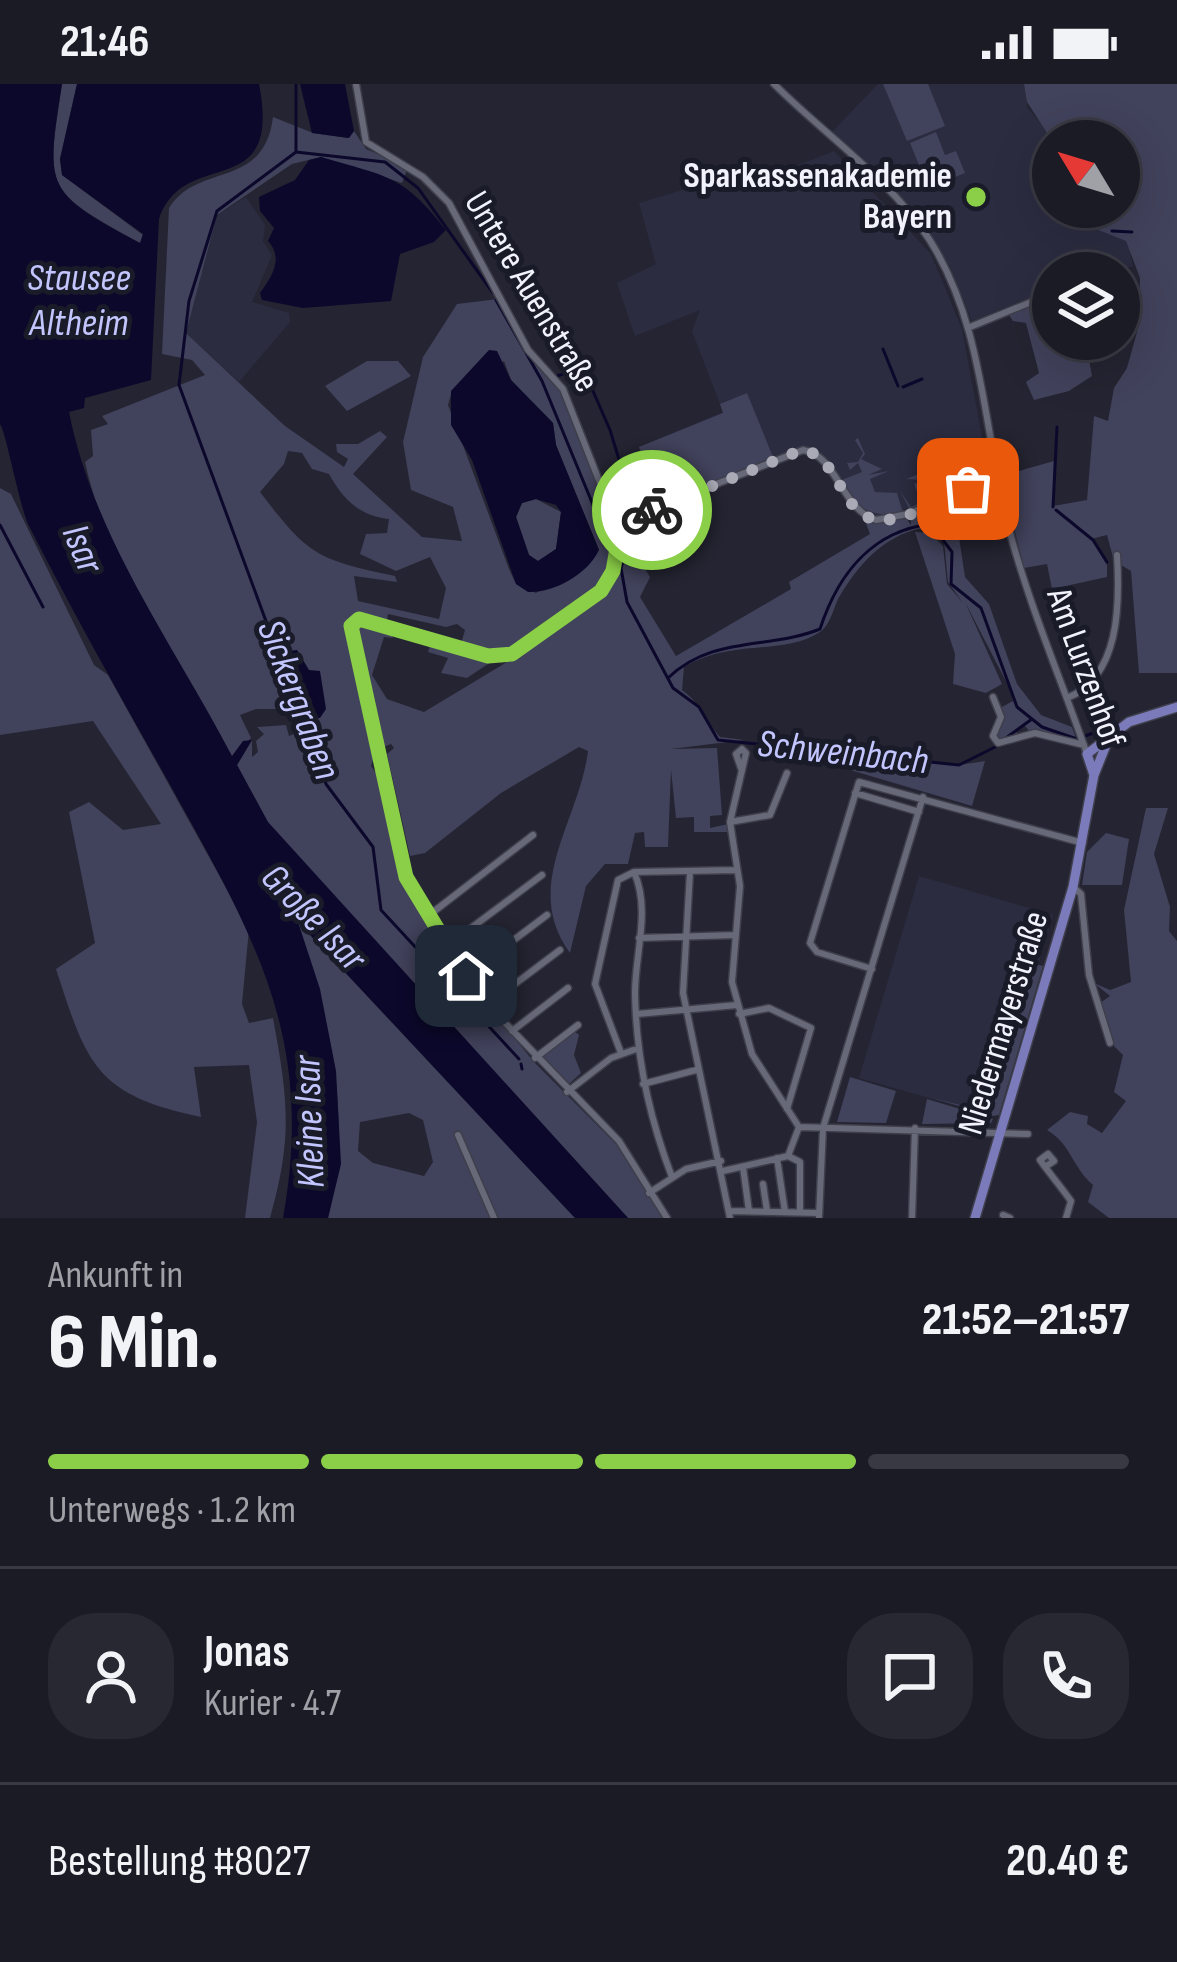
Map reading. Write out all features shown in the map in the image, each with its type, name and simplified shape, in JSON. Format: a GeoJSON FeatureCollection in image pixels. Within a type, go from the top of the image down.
{"type":"FeatureCollection","features":[{"type":"Feature","properties":{"kind":"main road"},"geometry":{"type":"LineString","coordinates":[[1094,775],[1108,740],[1129,722],[1177,707]]}},
{"type":"Feature","properties":{"kind":"main road"},"geometry":{"type":"LineString","coordinates":[[1084,743],[1108,740]]}},
{"type":"Feature","properties":{"kind":"main road","name":"Am Lurzenhof"},"geometry":{"type":"LineString","coordinates":[[1084,743],[1094,775]]}},
{"type":"Feature","properties":{"kind":"main road","name":"Niedermayerstraße"},"geometry":{"type":"LineString","coordinates":[[975,1218],[1085,843],[1094,775]]}},
{"type":"Feature","properties":{"kind":"street","name":"Untere Auenstraße"},"geometry":{"type":"LineString","coordinates":[[356,84],[368,146],[423,177],[449,203],[528,350],[553,378],[609,506],[622,520]]}},
{"type":"Feature","properties":{"kind":"street","name":"Am Lurzenhof"},"geometry":{"type":"LineString","coordinates":[[774,84],[886,188],[925,233],[951,277],[970,327],[996,478],[1016,554],[1084,743]]}},
{"type":"Feature","properties":{"kind":"street"},"geometry":{"type":"LineString","coordinates":[[970,327],[1032,302]]}},
{"type":"Feature","properties":{"kind":"street"},"geometry":{"type":"LineString","coordinates":[[668,1218],[619,1141],[487,1005],[406,877],[351,626],[359,619],[488,656],[512,654],[601,591],[613,571],[622,520],[802,450],[817,454],[854,507],[871,519],[908,514],[996,478]]}},
{"type":"Feature","properties":{"kind":"street"},"geometry":{"type":"LineString","coordinates":[[1067,698],[1093,684],[1109,655],[1117,555]]}},
{"type":"Feature","properties":{"kind":"street"},"geometry":{"type":"LineString","coordinates":[[993,697],[1001,717],[994,733],[998,743],[1035,733],[1084,743]]}},
{"type":"Feature","properties":{"kind":"street"},"geometry":{"type":"LineString","coordinates":[[742,771],[730,822],[740,886],[731,971],[752,1054],[799,1127]]}},
{"type":"Feature","properties":{"kind":"street"},"geometry":{"type":"LineString","coordinates":[[730,822],[770,815],[787,772]]}},
{"type":"Feature","properties":{"kind":"street"},"geometry":{"type":"LineString","coordinates":[[872,969],[817,952],[810,943],[863,780],[1085,843]]}},
{"type":"Feature","properties":{"kind":"street"},"geometry":{"type":"LineString","coordinates":[[855,793],[919,812]]}},
{"type":"Feature","properties":{"kind":"street"},"geometry":{"type":"LineString","coordinates":[[691,872],[683,937],[686,1011],[730,1215],[749,1210],[819,1216],[821,1128],[923,796]]}},
{"type":"Feature","properties":{"kind":"street"},"geometry":{"type":"LineString","coordinates":[[428,916],[533,835]]}},
{"type":"Feature","properties":{"kind":"street"},"geometry":{"type":"LineString","coordinates":[[621,1053],[596,985],[616,884],[634,872],[736,870]]}},
{"type":"Feature","properties":{"kind":"street"},"geometry":{"type":"LineString","coordinates":[[634,872],[643,893],[637,1014],[644,1084],[672,1178]]}},
{"type":"Feature","properties":{"kind":"street"},"geometry":{"type":"LineString","coordinates":[[447,946],[542,874]]}},
{"type":"Feature","properties":{"kind":"street"},"geometry":{"type":"LineString","coordinates":[[1073,887],[1081,894],[1089,975],[1110,1043]]}},
{"type":"Feature","properties":{"kind":"street"},"geometry":{"type":"LineString","coordinates":[[466,976],[547,915]]}},
{"type":"Feature","properties":{"kind":"street"},"geometry":{"type":"LineString","coordinates":[[639,938],[735,935]]}},
{"type":"Feature","properties":{"kind":"street"},"geometry":{"type":"LineString","coordinates":[[487,1005],[560,950]]}},
{"type":"Feature","properties":{"kind":"street"},"geometry":{"type":"LineString","coordinates":[[512,1031],[568,988]]}},
{"type":"Feature","properties":{"kind":"street"},"geometry":{"type":"LineString","coordinates":[[637,1014],[769,1008],[811,1028],[787,1109]]}},
{"type":"Feature","properties":{"kind":"street"},"geometry":{"type":"LineString","coordinates":[[536,1058],[578,1025]]}},
{"type":"Feature","properties":{"kind":"street"},"geometry":{"type":"LineString","coordinates":[[567,1092],[621,1053],[640,1048]]}},
{"type":"Feature","properties":{"kind":"street"},"geometry":{"type":"LineString","coordinates":[[644,1084],[696,1070]]}},
{"type":"Feature","properties":{"kind":"street"},"geometry":{"type":"LineString","coordinates":[[799,1127],[1028,1134]]}},
{"type":"Feature","properties":{"kind":"street"},"geometry":{"type":"LineString","coordinates":[[788,1156],[799,1127]]}},
{"type":"Feature","properties":{"kind":"street"},"geometry":{"type":"LineString","coordinates":[[912,1218],[915,1128]]}},
{"type":"Feature","properties":{"kind":"street"},"geometry":{"type":"LineString","coordinates":[[458,1136],[494,1218]]}},
{"type":"Feature","properties":{"kind":"street"},"geometry":{"type":"LineString","coordinates":[[723,1172],[788,1156],[800,1162],[800,1212]]}},
{"type":"Feature","properties":{"kind":"street"},"geometry":{"type":"LineString","coordinates":[[777,1158],[785,1212]]}},
{"type":"Feature","properties":{"kind":"street"},"geometry":{"type":"LineString","coordinates":[[649,1192],[672,1178],[721,1161]]}},
{"type":"Feature","properties":{"kind":"street"},"geometry":{"type":"LineString","coordinates":[[743,1166],[749,1210]]}},
{"type":"Feature","properties":{"kind":"street"},"geometry":{"type":"LineString","coordinates":[[1046,1167],[1072,1203],[1066,1218]]}},
{"type":"Feature","properties":{"kind":"street"},"geometry":{"type":"LineString","coordinates":[[763,1184],[766,1211]]}},
{"type":"Feature","properties":{"kind":"shaded area"},"geometry":{"type":"Polygon","coordinates":[[[62,84],[77,84],[60,159],[62,175],[143,235],[140,243],[85,211],[59,183],[54,146],[62,84]]]}},
{"type":"Feature","properties":{"kind":"shaded area","name":"Sparkassenakademie Bayern"},"geometry":{"type":"Polygon","coordinates":[[[878,84],[1026,84],[1027,107],[1038,120],[1032,120],[1032,228],[1113,228],[1128,241],[1130,252],[1032,252],[1032,297],[972,321],[950,267],[913,211],[832,132],[878,84]]]}},
{"type":"Feature","properties":{"kind":"shaded area"},"geometry":{"type":"Polygon","coordinates":[[[883,84],[928,84],[945,126],[907,141],[883,84]]]}},
{"type":"Feature","properties":{"kind":"shaded area"},"geometry":{"type":"Polygon","coordinates":[[[1024,84],[1177,84],[1177,673],[1139,673],[1131,571],[1114,561],[1107,535],[1091,539],[1107,565],[1107,577],[1052,589],[1047,564],[1024,568],[1001,476],[1054,461],[1053,506],[1087,500],[1094,416],[1108,421],[1114,388],[1129,360],[1140,360],[1140,252],[1130,252],[1126,241],[1094,228],[1140,228],[1140,120],[1039,120],[1027,102],[1024,84]]]}},
{"type":"Feature","properties":{"kind":"shaded area"},"geometry":{"type":"Polygon","coordinates":[[[273,117],[313,133],[348,138],[354,131],[366,149],[408,167],[402,183],[321,157],[292,164],[217,215],[186,333],[285,426],[344,467],[348,459],[337,452],[336,444],[358,444],[380,431],[387,437],[353,474],[422,537],[462,541],[453,507],[411,490],[403,442],[423,357],[457,304],[498,299],[527,353],[561,390],[610,513],[650,577],[640,597],[676,656],[791,589],[789,582],[870,534],[865,521],[905,516],[911,525],[911,514],[953,498],[965,577],[989,604],[1017,684],[1041,715],[1072,727],[1077,741],[1030,732],[1025,726],[1016,731],[1019,737],[1004,744],[994,739],[998,709],[1013,701],[1011,691],[965,602],[1002,684],[986,693],[953,684],[955,654],[915,532],[930,533],[943,546],[947,584],[963,603],[948,582],[944,541],[922,528],[908,532],[873,554],[854,575],[820,632],[790,644],[720,653],[684,667],[682,690],[720,737],[744,740],[671,749],[717,748],[722,815],[710,816],[710,828],[728,824],[728,832],[694,832],[694,817],[676,818],[671,770],[668,847],[645,847],[644,832],[635,833],[628,864],[605,864],[586,886],[570,953],[556,928],[552,878],[588,751],[579,747],[501,793],[425,853],[410,856],[387,754],[394,748],[391,744],[376,750],[371,766],[383,782],[408,891],[451,960],[534,1062],[616,1144],[663,1218],[628,1218],[268,823],[237,765],[252,740],[252,757],[258,752],[256,741],[264,734],[257,727],[286,725],[289,736],[299,732],[294,709],[256,709],[240,715],[251,738],[232,757],[128,577],[96,501],[85,462],[93,456],[91,430],[108,424],[102,416],[205,375],[192,360],[162,354],[169,208],[196,185],[244,166],[267,140],[273,117]],[[504,361],[452,391],[448,405],[516,584],[536,593],[599,550],[556,445],[553,423],[511,380],[504,361]],[[288,451],[284,464],[260,492],[291,530],[330,559],[395,576],[397,582],[354,576],[358,601],[439,619],[446,588],[430,557],[396,571],[360,554],[366,534],[387,533],[389,519],[353,505],[329,474],[312,469],[302,453],[288,451]],[[388,614],[386,626],[393,638],[384,637],[372,675],[387,699],[424,712],[507,662],[498,654],[461,644],[465,630],[457,624],[446,627],[388,614]]]}},
{"type":"Feature","properties":{"kind":"shaded area"},"geometry":{"type":"Polygon","coordinates":[[[936,132],[945,155],[956,151],[965,173],[943,182],[934,160],[919,165],[910,143],[936,132]]]}},
{"type":"Feature","properties":{"kind":"shaded area"},"geometry":{"type":"Polygon","coordinates":[[[834,151],[931,254],[962,329],[989,475],[936,501],[876,517],[814,448],[801,446],[662,503],[639,447],[723,412],[692,331],[700,310],[635,336],[617,283],[656,264],[639,203],[730,176],[738,189],[834,151]]]}},
{"type":"Feature","properties":{"kind":"shaded area"},"geometry":{"type":"Polygon","coordinates":[[[246,197],[265,225],[263,241],[272,255],[252,302],[289,313],[290,322],[239,382],[186,333],[217,215],[246,197]]]}},
{"type":"Feature","properties":{"kind":"shaded area"},"geometry":{"type":"Polygon","coordinates":[[[1032,306],[1032,346],[1026,323],[1013,321],[1009,315],[1032,306]]]}},
{"type":"Feature","properties":{"kind":"shaded area"},"geometry":{"type":"Polygon","coordinates":[[[1036,360],[1089,360],[1092,376],[1069,391],[1034,400],[1026,382],[1039,373],[1036,360]]]}},
{"type":"Feature","properties":{"kind":"shaded area"},"geometry":{"type":"Polygon","coordinates":[[[367,361],[398,361],[411,376],[347,411],[325,386],[367,361]]]}},
{"type":"Feature","properties":{"kind":"shaded area"},"geometry":{"type":"Polygon","coordinates":[[[747,393],[773,457],[662,503],[639,447],[723,413],[720,404],[747,393]]]}},
{"type":"Feature","properties":{"kind":"shaded area"},"geometry":{"type":"Polygon","coordinates":[[[858,438],[865,454],[861,459],[882,469],[868,475],[889,471],[870,479],[875,492],[897,493],[903,513],[866,509],[839,481],[862,472],[858,463],[850,470],[847,463],[858,462],[863,453],[858,438]]]}},
{"type":"Feature","properties":{"kind":"shaded area"},"geometry":{"type":"Polygon","coordinates":[[[944,438],[964,488],[910,510],[900,491],[911,507],[921,502],[914,484],[923,480],[906,479],[924,472],[927,479],[925,472],[942,465],[947,471],[944,449],[936,444],[944,438]]]}},
{"type":"Feature","properties":{"kind":"shaded area"},"geometry":{"type":"Polygon","coordinates":[[[0,488],[11,494],[94,665],[108,675],[249,929],[242,1004],[249,1023],[273,1018],[285,1096],[285,1140],[270,1218],[245,1218],[257,1122],[249,1065],[194,1067],[201,1117],[138,1098],[117,1086],[101,1071],[77,1030],[56,969],[95,943],[69,812],[89,802],[123,830],[161,824],[93,721],[0,735],[0,488]]]}},
{"type":"Feature","properties":{"kind":"shaded area"},"geometry":{"type":"Polygon","coordinates":[[[536,499],[561,512],[556,549],[538,561],[529,555],[516,517],[522,503],[536,499]]]}},
{"type":"Feature","properties":{"kind":"shaded area"},"geometry":{"type":"Polygon","coordinates":[[[431,643],[491,662],[467,678],[441,673],[448,658],[428,652],[431,643]]]}},
{"type":"Feature","properties":{"kind":"shaded area"},"geometry":{"type":"Polygon","coordinates":[[[819,751],[959,765],[985,761],[972,806],[823,762],[819,751]]]}},
{"type":"Feature","properties":{"kind":"shaded area"},"geometry":{"type":"Polygon","coordinates":[[[1146,808],[1168,808],[1154,854],[1170,907],[1169,931],[1177,941],[1177,1218],[1109,1218],[1088,1202],[1093,1185],[1047,1130],[1070,1112],[1088,1116],[1087,1124],[1102,1133],[1126,1101],[1114,1092],[1123,1055],[1114,1046],[1100,1003],[1110,996],[1094,983],[1110,990],[1131,982],[1124,910],[1146,808]]]}},
{"type":"Feature","properties":{"kind":"shaded area"},"geometry":{"type":"Polygon","coordinates":[[[1106,833],[1129,839],[1122,885],[1082,885],[1087,852],[1106,833]]]}},
{"type":"Feature","properties":{"kind":"shaded area"},"geometry":{"type":"Polygon","coordinates":[[[919,876],[1053,915],[993,1116],[859,1078],[919,876]]]}},
{"type":"Feature","properties":{"kind":"shaded area"},"geometry":{"type":"Polygon","coordinates":[[[296,920],[575,1218],[328,1218],[335,1180],[338,1104],[328,1030],[296,920]],[[409,1113],[360,1122],[358,1151],[373,1163],[424,1176],[433,1162],[423,1120],[409,1113]]]}},
{"type":"Feature","properties":{"kind":"shaded area"},"geometry":{"type":"Polygon","coordinates":[[[1035,964],[1043,966],[999,1115],[993,1116],[929,1097],[991,1113],[1035,964]]]}},
{"type":"Feature","properties":{"kind":"shaded area"},"geometry":{"type":"Polygon","coordinates":[[[573,1030],[579,1035],[574,1055],[581,1073],[567,1086],[540,1056],[573,1030]]]}},
{"type":"Feature","properties":{"kind":"shaded area"},"geometry":{"type":"Polygon","coordinates":[[[850,1077],[896,1091],[886,1123],[837,1122],[850,1077]]]}},
{"type":"Feature","properties":{"kind":"shaded area"},"geometry":{"type":"Polygon","coordinates":[[[927,1099],[993,1119],[991,1123],[922,1124],[927,1099]]]}},
{"type":"Feature","properties":{"kind":"water"},"geometry":{"type":"Polygon","coordinates":[[[0,84],[62,84],[54,145],[59,183],[85,211],[140,243],[143,234],[62,175],[60,159],[77,84],[259,84],[263,122],[257,146],[244,161],[189,183],[171,197],[159,219],[151,380],[85,398],[84,408],[69,412],[81,458],[116,546],[232,756],[243,741],[252,740],[237,765],[268,822],[628,1218],[575,1218],[298,922],[320,989],[336,1071],[341,1164],[328,1218],[283,1218],[291,1153],[291,1095],[284,1040],[270,989],[226,889],[28,524],[0,424],[0,84]]]}},
{"type":"Feature","properties":{"kind":"water"},"geometry":{"type":"Polygon","coordinates":[[[300,84],[345,84],[354,131],[349,138],[312,133],[300,84]]]}},
{"type":"Feature","properties":{"kind":"water"},"geometry":{"type":"Polygon","coordinates":[[[321,157],[392,180],[417,198],[446,230],[434,242],[400,254],[391,301],[303,308],[262,300],[260,293],[276,261],[268,241],[274,228],[260,211],[259,197],[295,180],[309,160],[321,157]]]}},
{"type":"Feature","properties":{"kind":"water"},"geometry":{"type":"Polygon","coordinates":[[[489,350],[497,351],[511,380],[553,423],[556,445],[599,550],[569,580],[528,592],[516,584],[472,460],[451,425],[451,391],[489,350]],[[536,499],[522,503],[516,517],[529,555],[538,561],[556,549],[561,512],[556,505],[536,499]]]}},
{"type":"Feature","properties":{"kind":"water"},"geometry":{"type":"Polygon","coordinates":[[[297,650],[309,670],[320,671],[326,709],[320,718],[314,718],[289,651],[297,650]]]}},
{"type":"Feature","properties":{"kind":"waterway","name":"Sickergraben"},"geometry":{"type":"LineString","coordinates":[[296,84],[296,152],[217,211],[189,301],[179,385],[326,784],[373,847],[381,910],[519,1059]]}},
{"type":"Feature","properties":{"kind":"waterway","name":"Schweinbach"},"geometry":{"type":"LineString","coordinates":[[296,152],[385,162],[418,188],[493,293]]}},
{"type":"Feature","properties":{"kind":"waterway"},"geometry":{"type":"LineString","coordinates":[[1112,231],[1132,232]]}},
{"type":"Feature","properties":{"kind":"waterway","name":"Schweinbach"},"geometry":{"type":"LineString","coordinates":[[496,300],[542,381],[605,534]]}},
{"type":"Feature","properties":{"kind":"waterway"},"geometry":{"type":"LineString","coordinates":[[883,349],[898,386]]}},
{"type":"Feature","properties":{"kind":"waterway","name":"Schweinbach"},"geometry":{"type":"LineString","coordinates":[[557,376],[583,368],[610,430],[635,512]]}},
{"type":"Feature","properties":{"kind":"waterway"},"geometry":{"type":"LineString","coordinates":[[903,387],[922,379]]}},
{"type":"Feature","properties":{"kind":"waterway"},"geometry":{"type":"LineString","coordinates":[[1053,507],[1057,427]]}},
{"type":"Feature","properties":{"kind":"waterway"},"geometry":{"type":"LineString","coordinates":[[1056,510],[1093,540],[1107,562]]}},
{"type":"Feature","properties":{"kind":"waterway","name":"Schweinbach"},"geometry":{"type":"LineString","coordinates":[[636,517],[638,527],[630,536],[621,568],[627,602],[673,688],[699,707],[718,740],[959,765],[999,745]]}},
{"type":"Feature","properties":{"kind":"waterway","name":"Schweinbach"},"geometry":{"type":"LineString","coordinates":[[668,678],[703,655],[820,629],[837,590],[860,558],[891,536],[931,524],[952,552],[951,584],[981,608],[1017,707],[1042,727],[1077,739],[1177,702]]}},
{"type":"Feature","properties":{"kind":"waterway"},"geometry":{"type":"LineString","coordinates":[[932,524],[945,524],[945,532]]}},
{"type":"Feature","properties":{"kind":"waterway"},"geometry":{"type":"LineString","coordinates":[[0,525],[43,607]]}},
{"type":"Feature","properties":{"kind":"waterway","name":"Schweinbach"},"geometry":{"type":"LineString","coordinates":[[1006,738],[1032,719]]}},
{"type":"Feature","properties":{"kind":"waterway"},"geometry":{"type":"LineString","coordinates":[[521,1064],[522,1069]]}},
{"type":"Feature","properties":{"kind":"way so far"},"geometry":{"type":"LineString","coordinates":[[652,510],[809,449],[854,507],[871,519],[896,518],[968,489]]}},
{"type":"Feature","properties":{"kind":"place","name":"Sparkassenakademie Bayern"},"geometry":{"type":"Point","coordinates":[976,197]}},
{"type":"Feature","properties":{"kind":"route"},"geometry":{"type":"LineString","coordinates":[[466,976],[406,877],[381,745],[351,626],[359,619],[488,656],[512,654],[595,598],[610,579],[622,520],[652,510]]}},
{"type":"Feature","properties":{"kind":"water label","name":"Stausee Altheim"},"geometry":{"type":"Point","coordinates":[79,300]}},
{"type":"Feature","properties":{"kind":"water label","name":"Isar"},"geometry":{"type":"Point","coordinates":[82,549]}},
{"type":"Feature","properties":{"kind":"water label","name":"Große Isar"},"geometry":{"type":"Point","coordinates":[313,918]}},
{"type":"Feature","properties":{"kind":"water label","name":"Kleine Isar"},"geometry":{"type":"Point","coordinates":[310,1122]}}]}
